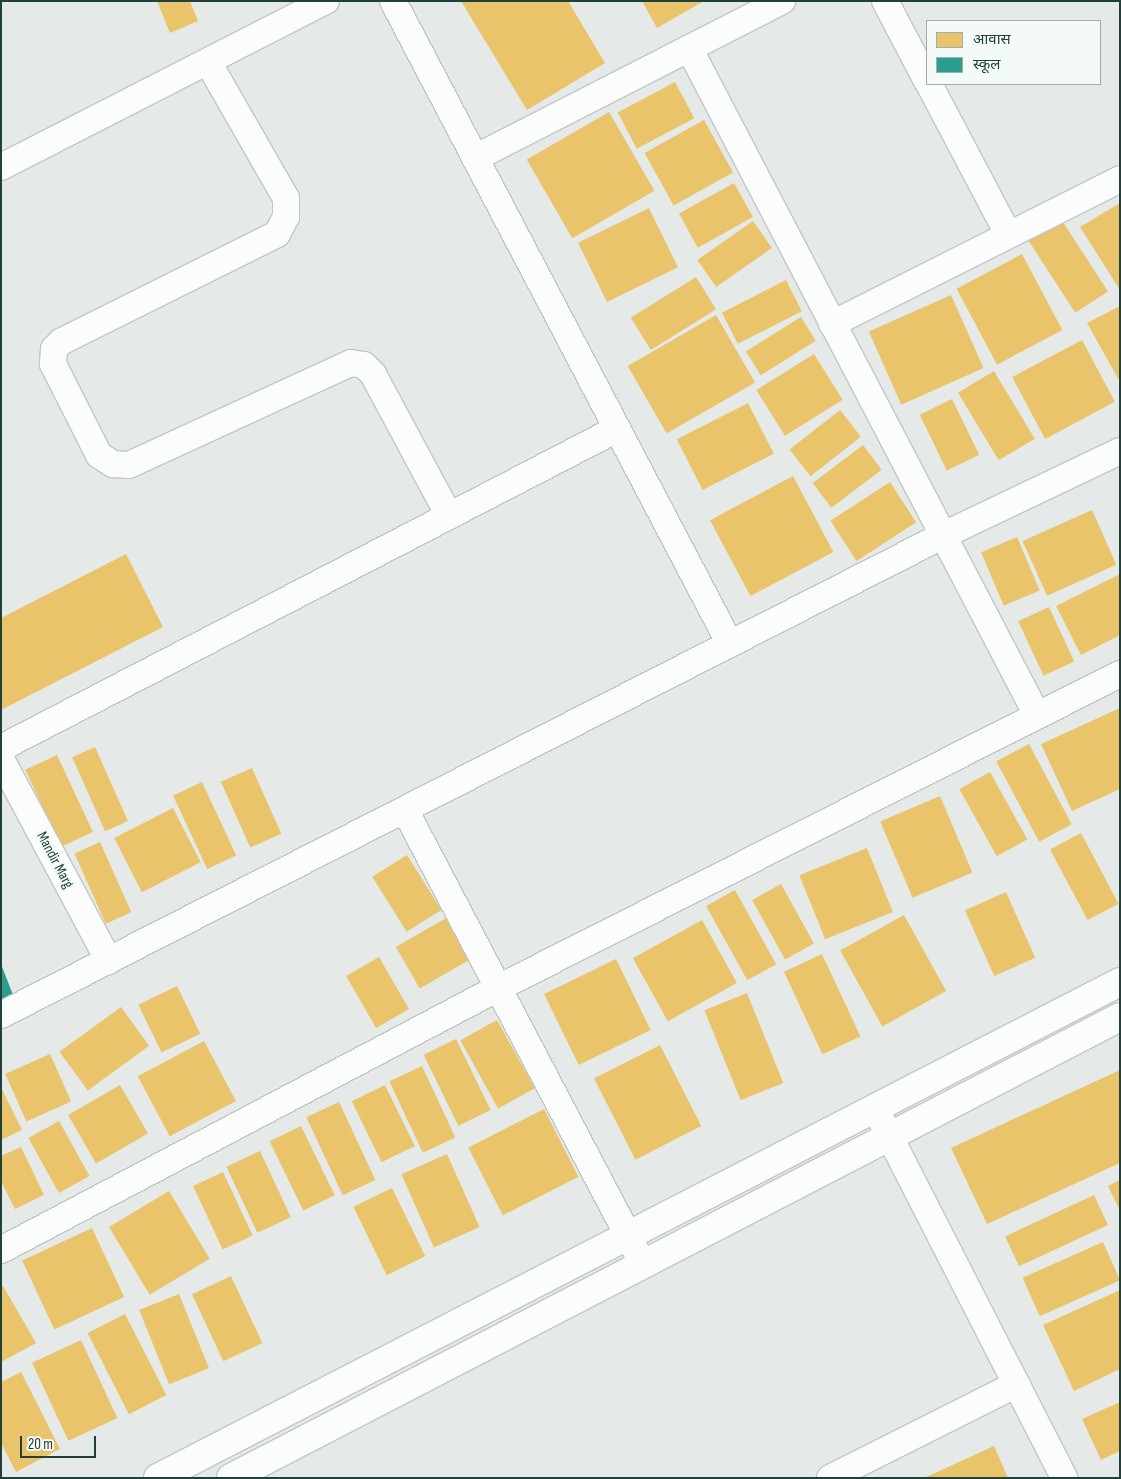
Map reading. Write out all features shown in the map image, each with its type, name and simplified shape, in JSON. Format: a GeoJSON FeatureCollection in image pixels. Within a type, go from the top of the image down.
{"type":"FeatureCollection","features":[{"type":"Feature","properties":{"kind":"street"},"geometry":{"type":"LineString","coordinates":[[1,167],[326,1]]}},
{"type":"Feature","properties":{"kind":"street"},"geometry":{"type":"LineString","coordinates":[[393,1],[730,644]]}},
{"type":"Feature","properties":{"kind":"street"},"geometry":{"type":"LineString","coordinates":[[475,158],[782,1]]}},
{"type":"Feature","properties":{"kind":"street"},"geometry":{"type":"LineString","coordinates":[[885,1],[926,78]]}},
{"type":"Feature","properties":{"kind":"street"},"geometry":{"type":"LineString","coordinates":[[689,48],[1037,715]]}},
{"type":"Feature","properties":{"kind":"street"},"geometry":{"type":"LineString","coordinates":[[208,62],[286,198],[286,217],[277,234],[62,341],[54,350],[52,364],[99,455],[113,464],[129,465],[351,363],[364,365],[374,374],[449,516]]}},
{"type":"Feature","properties":{"kind":"street"},"geometry":{"type":"LineString","coordinates":[[930,85],[1007,232]]}},
{"type":"Feature","properties":{"kind":"street"},"geometry":{"type":"LineString","coordinates":[[832,324],[1007,232],[1120,179]]}},
{"type":"Feature","properties":{"kind":"street"},"geometry":{"type":"LineString","coordinates":[[1,748],[617,429]]}},
{"type":"Feature","properties":{"kind":"street"},"geometry":{"type":"LineString","coordinates":[[1,1015],[942,536],[1120,451]]}},
{"type":"Feature","properties":{"kind":"street"},"geometry":{"type":"LineString","coordinates":[[1,1250],[500,987],[1120,674]]}},
{"type":"Feature","properties":{"kind":"street","name":"Mandir Marg"},"geometry":{"type":"LineString","coordinates":[[1,759],[109,960]]}},
{"type":"Feature","properties":{"kind":"street"},"geometry":{"type":"LineString","coordinates":[[405,810],[500,987],[643,1264]]}},
{"type":"Feature","properties":{"kind":"street"},"geometry":{"type":"LineString","coordinates":[[158,1478],[1120,982]]}},
{"type":"Feature","properties":{"kind":"street"},"geometry":{"type":"LineString","coordinates":[[231,1478],[1120,1017]]}},
{"type":"Feature","properties":{"kind":"street"},"geometry":{"type":"LineString","coordinates":[[875,1108],[1064,1478]]}},
{"type":"Feature","properties":{"kind":"street"},"geometry":{"type":"LineString","coordinates":[[830,1478],[873,1468],[1017,1384]]}},
{"type":"Feature","properties":{"kind":"building: आवास"},"geometry":{"type":"Polygon","coordinates":[[[157,1],[190,1],[198,21],[170,33],[157,1]]]}},
{"type":"Feature","properties":{"kind":"building: आवास"},"geometry":{"type":"Polygon","coordinates":[[[461,1],[568,1],[605,63],[527,110],[461,1]]]}},
{"type":"Feature","properties":{"kind":"building: आवास"},"geometry":{"type":"Polygon","coordinates":[[[642,1],[704,1],[657,28],[642,1]]]}},
{"type":"Feature","properties":{"kind":"building: आवास"},"geometry":{"type":"Polygon","coordinates":[[[675,82],[694,118],[637,149],[618,113],[675,82]]]}},
{"type":"Feature","properties":{"kind":"building: आवास"},"geometry":{"type":"Polygon","coordinates":[[[609,112],[654,191],[572,238],[527,160],[609,112]]]}},
{"type":"Feature","properties":{"kind":"building: आवास"},"geometry":{"type":"Polygon","coordinates":[[[704,120],[733,172],[674,205],[645,153],[704,120]]]}},
{"type":"Feature","properties":{"kind":"building: आवास"},"geometry":{"type":"Polygon","coordinates":[[[734,183],[753,217],[698,248],[679,214],[734,183]]]}},
{"type":"Feature","properties":{"kind":"building: आवास"},"geometry":{"type":"Polygon","coordinates":[[[1120,203],[1120,290],[1080,227],[1120,203]]]}},
{"type":"Feature","properties":{"kind":"building: आवास"},"geometry":{"type":"Polygon","coordinates":[[[649,208],[678,267],[607,302],[578,243],[649,208]]]}},
{"type":"Feature","properties":{"kind":"building: आवास"},"geometry":{"type":"Polygon","coordinates":[[[1059,216],[1108,291],[1075,313],[1026,237],[1059,216]]]}},
{"type":"Feature","properties":{"kind":"building: आवास"},"geometry":{"type":"Polygon","coordinates":[[[753,221],[772,248],[716,287],[697,260],[753,221]]]}},
{"type":"Feature","properties":{"kind":"building: आवास"},"geometry":{"type":"Polygon","coordinates":[[[1022,254],[1062,330],[997,365],[957,289],[1022,254]]]}},
{"type":"Feature","properties":{"kind":"building: आवास"},"geometry":{"type":"Polygon","coordinates":[[[696,277],[716,309],[651,350],[631,318],[696,277]]]}},
{"type":"Feature","properties":{"kind":"building: आवास"},"geometry":{"type":"Polygon","coordinates":[[[786,280],[802,311],[738,344],[722,313],[786,280]]]}},
{"type":"Feature","properties":{"kind":"building: आवास"},"geometry":{"type":"Polygon","coordinates":[[[951,295],[984,368],[901,405],[869,332],[951,295]]]}},
{"type":"Feature","properties":{"kind":"building: आवास"},"geometry":{"type":"Polygon","coordinates":[[[1120,306],[1120,382],[1087,323],[1120,306]]]}},
{"type":"Feature","properties":{"kind":"building: आवास"},"geometry":{"type":"Polygon","coordinates":[[[716,315],[755,383],[667,434],[628,366],[716,315]]]}},
{"type":"Feature","properties":{"kind":"building: आवास"},"geometry":{"type":"Polygon","coordinates":[[[801,317],[816,341],[761,375],[746,351],[801,317]]]}},
{"type":"Feature","properties":{"kind":"building: आवास"},"geometry":{"type":"Polygon","coordinates":[[[1082,340],[1115,402],[1045,439],[1012,377],[1082,340]]]}},
{"type":"Feature","properties":{"kind":"building: आवास"},"geometry":{"type":"Polygon","coordinates":[[[814,354],[843,400],[785,436],[756,390],[814,354]]]}},
{"type":"Feature","properties":{"kind":"building: आवास"},"geometry":{"type":"Polygon","coordinates":[[[994,371],[1035,439],[999,460],[958,393],[994,371]]]}},
{"type":"Feature","properties":{"kind":"building: आवास"},"geometry":{"type":"Polygon","coordinates":[[[952,399],[979,455],[947,471],[920,415],[952,399]]]}},
{"type":"Feature","properties":{"kind":"building: आवास"},"geometry":{"type":"Polygon","coordinates":[[[748,403],[774,454],[703,490],[677,439],[748,403]]]}},
{"type":"Feature","properties":{"kind":"building: आवास"},"geometry":{"type":"Polygon","coordinates":[[[840,410],[861,437],[810,476],[790,449],[840,410]]]}},
{"type":"Feature","properties":{"kind":"building: आवास"},"geometry":{"type":"Polygon","coordinates":[[[863,445],[882,470],[831,508],[813,483],[863,445]]]}},
{"type":"Feature","properties":{"kind":"building: आवास"},"geometry":{"type":"Polygon","coordinates":[[[793,476],[833,552],[750,596],[710,520],[793,476]]]}},
{"type":"Feature","properties":{"kind":"building: आवास"},"geometry":{"type":"Polygon","coordinates":[[[890,482],[916,522],[857,561],[830,521],[890,482]]]}},
{"type":"Feature","properties":{"kind":"building: आवास"},"geometry":{"type":"Polygon","coordinates":[[[1092,510],[1116,565],[1047,596],[1023,541],[1092,510]]]}},
{"type":"Feature","properties":{"kind":"building: आवास"},"geometry":{"type":"Polygon","coordinates":[[[1017,537],[1040,590],[1004,606],[981,552],[1017,537]]]}},
{"type":"Feature","properties":{"kind":"building: आवास"},"geometry":{"type":"Polygon","coordinates":[[[126,554],[163,627],[1,710],[1,618],[126,554]]]}},
{"type":"Feature","properties":{"kind":"building: आवास"},"geometry":{"type":"Polygon","coordinates":[[[1120,574],[1120,635],[1081,655],[1056,606],[1120,574]]]}},
{"type":"Feature","properties":{"kind":"building: आवास"},"geometry":{"type":"Polygon","coordinates":[[[1049,607],[1074,661],[1044,676],[1018,621],[1049,607]]]}},
{"type":"Feature","properties":{"kind":"building: आवास"},"geometry":{"type":"Polygon","coordinates":[[[1120,708],[1120,789],[1072,811],[1041,744],[1120,708]]]}},
{"type":"Feature","properties":{"kind":"building: आवास"},"geometry":{"type":"Polygon","coordinates":[[[1029,744],[1072,824],[1039,842],[996,761],[1029,744]]]}},
{"type":"Feature","properties":{"kind":"building: आवास"},"geometry":{"type":"Polygon","coordinates":[[[95,747],[128,821],[105,831],[72,757],[95,747]]]}},
{"type":"Feature","properties":{"kind":"building: आवास"},"geometry":{"type":"Polygon","coordinates":[[[57,755],[93,832],[61,847],[25,770],[57,755]]]}},
{"type":"Feature","properties":{"kind":"building: आवास"},"geometry":{"type":"Polygon","coordinates":[[[252,768],[281,834],[250,848],[221,782],[252,768]]]}},
{"type":"Feature","properties":{"kind":"building: आवास"},"geometry":{"type":"Polygon","coordinates":[[[990,772],[1027,839],[997,856],[959,789],[990,772]]]}},
{"type":"Feature","properties":{"kind":"building: आवास"},"geometry":{"type":"Polygon","coordinates":[[[202,782],[236,855],[207,869],[173,796],[202,782]]]}},
{"type":"Feature","properties":{"kind":"building: आवास"},"geometry":{"type":"Polygon","coordinates":[[[940,796],[972,872],[913,898],[880,821],[940,796]]]}},
{"type":"Feature","properties":{"kind":"building: आवास"},"geometry":{"type":"Polygon","coordinates":[[[173,808],[201,862],[142,892],[114,838],[173,808]]]}},
{"type":"Feature","properties":{"kind":"building: आवास"},"geometry":{"type":"Polygon","coordinates":[[[1081,833],[1119,904],[1088,920],[1050,849],[1081,833]]]}},
{"type":"Feature","properties":{"kind":"building: आवास"},"geometry":{"type":"Polygon","coordinates":[[[100,842],[131,912],[106,924],[74,853],[100,842]]]}},
{"type":"Feature","properties":{"kind":"building: आवास"},"geometry":{"type":"Polygon","coordinates":[[[867,848],[893,912],[825,939],[799,875],[867,848]]]}},
{"type":"Feature","properties":{"kind":"building: आवास"},"geometry":{"type":"Polygon","coordinates":[[[407,855],[441,910],[407,932],[372,877],[407,855]]]}},
{"type":"Feature","properties":{"kind":"building: आवास"},"geometry":{"type":"Polygon","coordinates":[[[781,884],[814,943],[785,959],[752,900],[781,884]]]}},
{"type":"Feature","properties":{"kind":"building: आवास"},"geometry":{"type":"Polygon","coordinates":[[[735,890],[776,964],[747,980],[706,906],[735,890]]]}},
{"type":"Feature","properties":{"kind":"building: आवास"},"geometry":{"type":"Polygon","coordinates":[[[1006,892],[1035,958],[994,976],[965,910],[1006,892]]]}},
{"type":"Feature","properties":{"kind":"building: आवास"},"geometry":{"type":"Polygon","coordinates":[[[904,915],[946,991],[882,1026],[840,950],[904,915]]]}},
{"type":"Feature","properties":{"kind":"building: आवास"},"geometry":{"type":"Polygon","coordinates":[[[446,918],[470,960],[420,989],[396,947],[446,918]]]}},
{"type":"Feature","properties":{"kind":"building: आवास"},"geometry":{"type":"Polygon","coordinates":[[[702,920],[737,983],[668,1021],[633,958],[702,920]]]}},
{"type":"Feature","properties":{"kind":"building: आवास"},"geometry":{"type":"Polygon","coordinates":[[[822,954],[860,1036],[822,1054],[784,972],[822,954]]]}},
{"type":"Feature","properties":{"kind":"building: आवास"},"geometry":{"type":"Polygon","coordinates":[[[379,957],[409,1009],[376,1028],[346,976],[379,957]]]}},
{"type":"Feature","properties":{"kind":"building: आवास"},"geometry":{"type":"Polygon","coordinates":[[[616,959],[651,1030],[579,1065],[544,994],[616,959]]]}},
{"type":"Feature","properties":{"kind":"building: आवास"},"geometry":{"type":"Polygon","coordinates":[[[177,986],[200,1034],[162,1052],[138,1005],[177,986]]]}},
{"type":"Feature","properties":{"kind":"building: आवास"},"geometry":{"type":"Polygon","coordinates":[[[747,993],[783,1083],[741,1100],[704,1010],[747,993]]]}},
{"type":"Feature","properties":{"kind":"building: आवास"},"geometry":{"type":"Polygon","coordinates":[[[121,1007],[149,1046],[88,1091],[60,1052],[121,1007]]]}},
{"type":"Feature","properties":{"kind":"building: आवास"},"geometry":{"type":"Polygon","coordinates":[[[497,1020],[535,1088],[498,1109],[460,1040],[497,1020]]]}},
{"type":"Feature","properties":{"kind":"building: आवास"},"geometry":{"type":"Polygon","coordinates":[[[456,1039],[491,1110],[458,1126],[424,1055],[456,1039]]]}},
{"type":"Feature","properties":{"kind":"building: आवास"},"geometry":{"type":"Polygon","coordinates":[[[204,1041],[236,1101],[170,1136],[138,1076],[204,1041]]]}},
{"type":"Feature","properties":{"kind":"building: आवास"},"geometry":{"type":"Polygon","coordinates":[[[660,1045],[701,1126],[635,1160],[594,1079],[660,1045]]]}},
{"type":"Feature","properties":{"kind":"building: आवास"},"geometry":{"type":"Polygon","coordinates":[[[50,1054],[71,1102],[26,1121],[5,1074],[50,1054]]]}},
{"type":"Feature","properties":{"kind":"building: आवास"},"geometry":{"type":"Polygon","coordinates":[[[422,1066],[455,1138],[423,1153],[389,1081],[422,1066]]]}},
{"type":"Feature","properties":{"kind":"building: आवास"},"geometry":{"type":"Polygon","coordinates":[[[1120,1070],[1120,1163],[987,1224],[951,1148],[1120,1070]]]}},
{"type":"Feature","properties":{"kind":"building: आवास"},"geometry":{"type":"Polygon","coordinates":[[[120,1085],[148,1133],[96,1163],[68,1115],[120,1085]]]}},
{"type":"Feature","properties":{"kind":"building: आवास"},"geometry":{"type":"Polygon","coordinates":[[[385,1085],[415,1146],[382,1162],[352,1101],[385,1085]]]}},
{"type":"Feature","properties":{"kind":"building: आवास"},"geometry":{"type":"Polygon","coordinates":[[[1,1087],[22,1130],[1,1140],[1,1087]]]}},
{"type":"Feature","properties":{"kind":"building: आवास"},"geometry":{"type":"Polygon","coordinates":[[[339,1102],[375,1180],[343,1195],[306,1117],[339,1102]]]}},
{"type":"Feature","properties":{"kind":"building: आवास"},"geometry":{"type":"Polygon","coordinates":[[[544,1109],[579,1177],[503,1215],[468,1148],[544,1109]]]}},
{"type":"Feature","properties":{"kind":"building: आवास"},"geometry":{"type":"Polygon","coordinates":[[[59,1121],[90,1176],[59,1193],[28,1138],[59,1121]]]}},
{"type":"Feature","properties":{"kind":"building: आवास"},"geometry":{"type":"Polygon","coordinates":[[[301,1126],[335,1195],[303,1211],[270,1141],[301,1126]]]}},
{"type":"Feature","properties":{"kind":"building: आवास"},"geometry":{"type":"Polygon","coordinates":[[[21,1147],[44,1195],[15,1209],[1,1181],[1,1156],[21,1147]]]}},
{"type":"Feature","properties":{"kind":"building: आवास"},"geometry":{"type":"Polygon","coordinates":[[[260,1151],[291,1217],[257,1233],[226,1167],[260,1151]]]}},
{"type":"Feature","properties":{"kind":"building: आवास"},"geometry":{"type":"Polygon","coordinates":[[[447,1154],[480,1227],[434,1247],[401,1174],[447,1154]]]}},
{"type":"Feature","properties":{"kind":"building: आवास"},"geometry":{"type":"Polygon","coordinates":[[[223,1172],[253,1235],[223,1249],[193,1186],[223,1172]]]}},
{"type":"Feature","properties":{"kind":"building: आवास"},"geometry":{"type":"Polygon","coordinates":[[[1120,1180],[1120,1211],[1108,1186],[1120,1180]]]}},
{"type":"Feature","properties":{"kind":"building: आवास"},"geometry":{"type":"Polygon","coordinates":[[[392,1188],[425,1256],[387,1275],[353,1207],[392,1188]]]}},
{"type":"Feature","properties":{"kind":"building: आवास"},"geometry":{"type":"Polygon","coordinates":[[[169,1191],[210,1259],[150,1295],[109,1227],[169,1191]]]}},
{"type":"Feature","properties":{"kind":"building: आवास"},"geometry":{"type":"Polygon","coordinates":[[[1094,1195],[1108,1225],[1019,1266],[1005,1236],[1094,1195]]]}},
{"type":"Feature","properties":{"kind":"building: आवास"},"geometry":{"type":"Polygon","coordinates":[[[92,1228],[124,1297],[54,1329],[22,1261],[92,1228]]]}},
{"type":"Feature","properties":{"kind":"building: आवास"},"geometry":{"type":"Polygon","coordinates":[[[1103,1242],[1120,1280],[1040,1316],[1023,1278],[1103,1242]]]}},
{"type":"Feature","properties":{"kind":"building: आवास"},"geometry":{"type":"Polygon","coordinates":[[[231,1276],[262,1343],[223,1361],[192,1294],[231,1276]]]}},
{"type":"Feature","properties":{"kind":"building: आवास"},"geometry":{"type":"Polygon","coordinates":[[[3,1286],[36,1343],[1,1362],[1,1287],[3,1286]]]}},
{"type":"Feature","properties":{"kind":"building: आवास"},"geometry":{"type":"Polygon","coordinates":[[[1120,1290],[1120,1369],[1074,1391],[1043,1325],[1120,1290]]]}},
{"type":"Feature","properties":{"kind":"building: आवास"},"geometry":{"type":"Polygon","coordinates":[[[179,1294],[209,1368],[169,1384],[139,1310],[179,1294]]]}},
{"type":"Feature","properties":{"kind":"building: आवास"},"geometry":{"type":"Polygon","coordinates":[[[125,1314],[166,1395],[129,1414],[88,1333],[125,1314]]]}},
{"type":"Feature","properties":{"kind":"building: आवास"},"geometry":{"type":"Polygon","coordinates":[[[81,1340],[117,1418],[68,1441],[32,1363],[81,1340]]]}},
{"type":"Feature","properties":{"kind":"building: आवास"},"geometry":{"type":"Polygon","coordinates":[[[21,1372],[60,1449],[16,1472],[1,1443],[1,1382],[21,1372]]]}},
{"type":"Feature","properties":{"kind":"building: आवास"},"geometry":{"type":"Polygon","coordinates":[[[1120,1402],[1120,1451],[1101,1460],[1082,1419],[1120,1402]]]}},
{"type":"Feature","properties":{"kind":"building: आवास"},"geometry":{"type":"Polygon","coordinates":[[[994,1446],[1008,1478],[924,1478],[994,1446]]]}},
{"type":"Feature","properties":{"kind":"building: स्कूल"},"geometry":{"type":"Polygon","coordinates":[[[1,964],[13,995],[1,999],[1,964]]]}}]}
